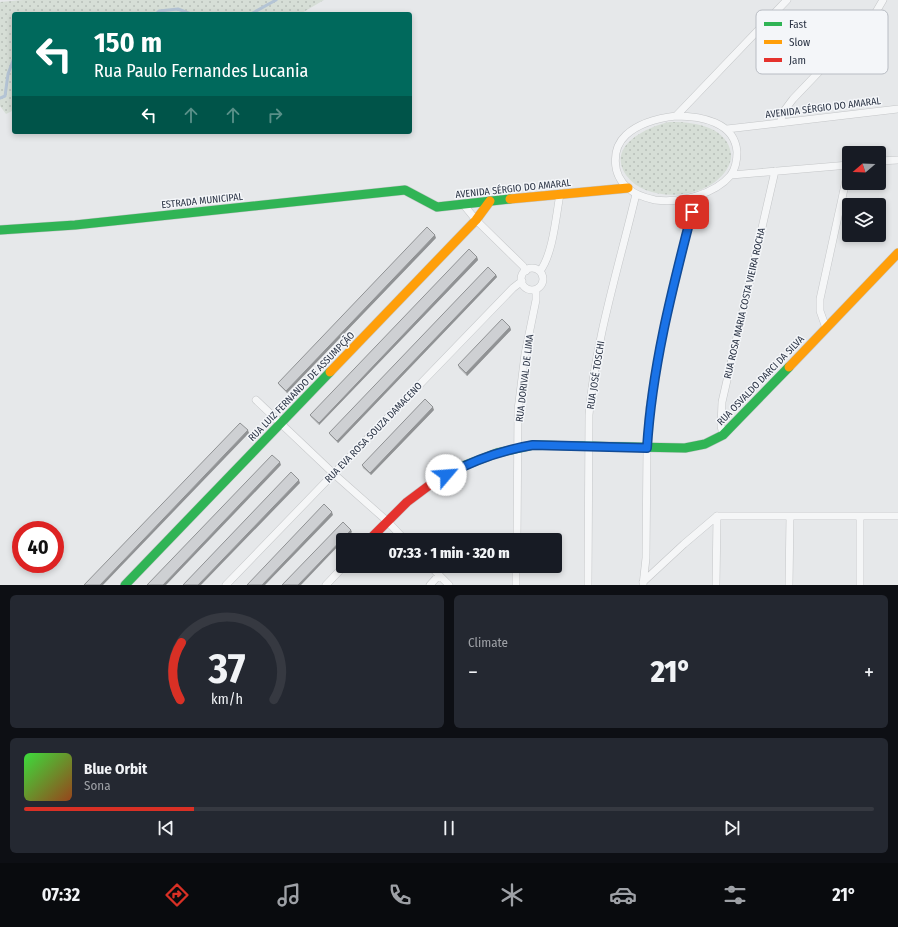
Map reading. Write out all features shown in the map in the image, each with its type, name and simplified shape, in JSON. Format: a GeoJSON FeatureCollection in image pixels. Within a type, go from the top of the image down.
{"type":"FeatureCollection","features":[{"type":"Feature","properties":{"kind":"street"},"geometry":{"type":"LineString","coordinates":[[777,10],[787,0]]}},
{"type":"Feature","properties":{"kind":"street"},"geometry":{"type":"LineString","coordinates":[[877,10],[883,0]]}},
{"type":"Feature","properties":{"kind":"street"},"geometry":{"type":"LineString","coordinates":[[676,116],[756,32]]}},
{"type":"Feature","properties":{"kind":"street"},"geometry":{"type":"LineString","coordinates":[[780,123],[784,111],[793,99],[817,74]]}},
{"type":"Feature","properties":{"kind":"street","name":"AVENIDA SÉRGIO DO AMARAL"},"geometry":{"type":"LineString","coordinates":[[727,129],[898,110]]}},
{"type":"Feature","properties":{"kind":"street"},"geometry":{"type":"LineString","coordinates":[[676,116],[697,117],[727,129],[734,141],[737,153],[736,165],[731,175],[714,188],[696,196],[680,200],[665,200],[645,197],[636,194],[628,188],[619,177],[616,170],[615,156],[619,144],[626,135],[645,123],[655,119],[676,116]]}},
{"type":"Feature","properties":{"kind":"street"},"geometry":{"type":"LineString","coordinates":[[886,161],[898,160]]}},
{"type":"Feature","properties":{"kind":"street"},"geometry":{"type":"LineString","coordinates":[[731,175],[842,165]]}},
{"type":"Feature","properties":{"kind":"street","name":"RUA ROSA MARIA COSTA VIEIRA ROCHA"},"geometry":{"type":"LineString","coordinates":[[723,435],[721,426],[722,402],[775,171]]}},
{"type":"Feature","properties":{"kind":"street","name":"AVENIDA SÉRGIO DO AMARAL"},"geometry":{"type":"LineString","coordinates":[[405,190],[437,207],[628,188]]}},
{"type":"Feature","properties":{"kind":"street","name":"ESTRADA MUNICIPAL"},"geometry":{"type":"LineString","coordinates":[[0,230],[75,225],[405,190]]}},
{"type":"Feature","properties":{"kind":"street"},"geometry":{"type":"LineString","coordinates":[[826,328],[820,311],[820,299],[844,190]]}},
{"type":"Feature","properties":{"kind":"street"},"geometry":{"type":"LineString","coordinates":[[540,271],[548,254],[560,194]]}},
{"type":"Feature","properties":{"kind":"street","name":"RUA JOSÉ TOSCHI"},"geometry":{"type":"LineString","coordinates":[[588,585],[589,415],[594,368],[636,194]]}},
{"type":"Feature","properties":{"kind":"street"},"geometry":{"type":"LineString","coordinates":[[642,584],[646,558],[647,448],[649,411],[661,340],[696,196]]}},
{"type":"Feature","properties":{"kind":"street","name":"RUA LUIZ FERNANDO DE ASSUMPÇÃO"},"geometry":{"type":"LineString","coordinates":[[125,585],[476,220],[490,201]]}},
{"type":"Feature","properties":{"kind":"street"},"geometry":{"type":"LineString","coordinates":[[463,204],[476,220],[526,271]]}},
{"type":"Feature","properties":{"kind":"street","name":"RUA OSVALDO DARCI DA SILVA"},"geometry":{"type":"LineString","coordinates":[[376,533],[418,493],[446,475],[480,459],[518,448],[533,445],[685,448],[712,442],[723,435],[898,253]]}},
{"type":"Feature","properties":{"kind":"street"},"geometry":{"type":"LineString","coordinates":[[533,268],[540,271],[543,278],[542,285],[536,290],[529,290],[523,284],[523,274],[533,268]]}},
{"type":"Feature","properties":{"kind":"street","name":"RUA EVA ROSA SOUZA DAMACENO"},"geometry":{"type":"LineString","coordinates":[[226,585],[513,288],[522,281]]}},
{"type":"Feature","properties":{"kind":"street","name":"RUA DORIVAL DE LIMA"},"geometry":{"type":"LineString","coordinates":[[517,533],[518,410],[524,354],[536,300],[536,290]]}},
{"type":"Feature","properties":{"kind":"street"},"geometry":{"type":"LineString","coordinates":[[256,400],[398,533]]}},
{"type":"Feature","properties":{"kind":"street"},"geometry":{"type":"LineString","coordinates":[[642,584],[684,544],[717,516],[898,516]]}},
{"type":"Feature","properties":{"kind":"street"},"geometry":{"type":"LineString","coordinates":[[716,585],[717,516]]}},
{"type":"Feature","properties":{"kind":"street"},"geometry":{"type":"LineString","coordinates":[[789,585],[790,516]]}},
{"type":"Feature","properties":{"kind":"street"},"geometry":{"type":"LineString","coordinates":[[860,516],[860,585]]}},
{"type":"Feature","properties":{"kind":"street"},"geometry":{"type":"LineString","coordinates":[[326,585],[337,573]]}},
{"type":"Feature","properties":{"kind":"street"},"geometry":{"type":"LineString","coordinates":[[516,573],[516,585]]}},
{"type":"Feature","properties":{"kind":"street"},"geometry":{"type":"LineString","coordinates":[[430,585],[439,575],[449,585]]}},
{"type":"Feature","properties":{"kind":"shaded area"},"geometry":{"type":"Polygon","coordinates":[[[23,0],[324,0],[303,12],[12,12],[12,111],[6,114],[0,106],[0,2],[23,0]]]}},
{"type":"Feature","properties":{"kind":"shaded area"},"geometry":{"type":"Polygon","coordinates":[[[669,122],[697,124],[707,127],[716,131],[723,137],[728,145],[731,158],[727,170],[715,182],[706,188],[682,194],[669,195],[656,193],[644,189],[634,183],[626,175],[621,165],[621,155],[625,147],[640,133],[669,122]]]}},
{"type":"Feature","properties":{"kind":"building"},"geometry":{"type":"Polygon","coordinates":[[[427,227],[435,235],[286,391],[278,383],[427,227]]]}},
{"type":"Feature","properties":{"kind":"building"},"geometry":{"type":"Polygon","coordinates":[[[469,249],[477,257],[319,423],[310,415],[469,249]]]}},
{"type":"Feature","properties":{"kind":"building"},"geometry":{"type":"Polygon","coordinates":[[[488,267],[496,275],[337,441],[329,433],[488,267]]]}},
{"type":"Feature","properties":{"kind":"building"},"geometry":{"type":"Polygon","coordinates":[[[502,319],[510,327],[466,373],[458,365],[502,319]]]}},
{"type":"Feature","properties":{"kind":"building"},"geometry":{"type":"Polygon","coordinates":[[[425,399],[433,407],[370,473],[362,465],[425,399]]]}},
{"type":"Feature","properties":{"kind":"building"},"geometry":{"type":"Polygon","coordinates":[[[240,423],[248,430],[100,585],[84,585],[240,423]]]}},
{"type":"Feature","properties":{"kind":"building"},"geometry":{"type":"Polygon","coordinates":[[[272,455],[280,462],[163,585],[147,585],[272,455]]]}},
{"type":"Feature","properties":{"kind":"building"},"geometry":{"type":"Polygon","coordinates":[[[291,472],[299,480],[198,585],[183,585],[291,472]]]}},
{"type":"Feature","properties":{"kind":"building"},"geometry":{"type":"Polygon","coordinates":[[[324,504],[332,512],[262,585],[247,585],[324,504]]]}},
{"type":"Feature","properties":{"kind":"building"},"geometry":{"type":"Polygon","coordinates":[[[343,522],[351,530],[348,533],[336,533],[336,546],[298,585],[282,585],[343,522]]]}},
{"type":"Feature","properties":{"kind":"waterway"},"geometry":{"type":"LineString","coordinates":[[255,12],[276,0]]}},
{"type":"Feature","properties":{"kind":"waterway"},"geometry":{"type":"LineString","coordinates":[[158,12],[178,9],[186,12]]}},
{"type":"Feature","properties":{"kind":"waterway"},"geometry":{"type":"LineString","coordinates":[[0,98],[5,96],[8,74],[12,63]]}},
{"type":"Feature","properties":{"kind":"traffic: fast"},"geometry":{"type":"LineString","coordinates":[[0,230],[75,225],[405,190],[437,207],[510,199]]}},
{"type":"Feature","properties":{"kind":"traffic: fast"},"geometry":{"type":"LineString","coordinates":[[450,473],[463,466],[497,453],[533,445],[685,448],[705,444],[723,435],[789,367]]}},
{"type":"Feature","properties":{"kind":"traffic: fast"},"geometry":{"type":"LineString","coordinates":[[125,585],[330,372]]}},
{"type":"Feature","properties":{"kind":"traffic: slow"},"geometry":{"type":"LineString","coordinates":[[510,199],[628,188]]}},
{"type":"Feature","properties":{"kind":"traffic: slow"},"geometry":{"type":"LineString","coordinates":[[330,372],[476,220],[490,201]]}},
{"type":"Feature","properties":{"kind":"traffic: slow"},"geometry":{"type":"LineString","coordinates":[[789,367],[898,253]]}},
{"type":"Feature","properties":{"kind":"traffic: jam"},"geometry":{"type":"LineString","coordinates":[[376,533],[407,502],[431,484],[450,473]]}},
{"type":"Feature","properties":{"kind":"route"},"geometry":{"type":"LineString","coordinates":[[446,475],[488,456],[533,445],[647,448],[649,411],[654,375],[669,304],[692,212]]}}]}
